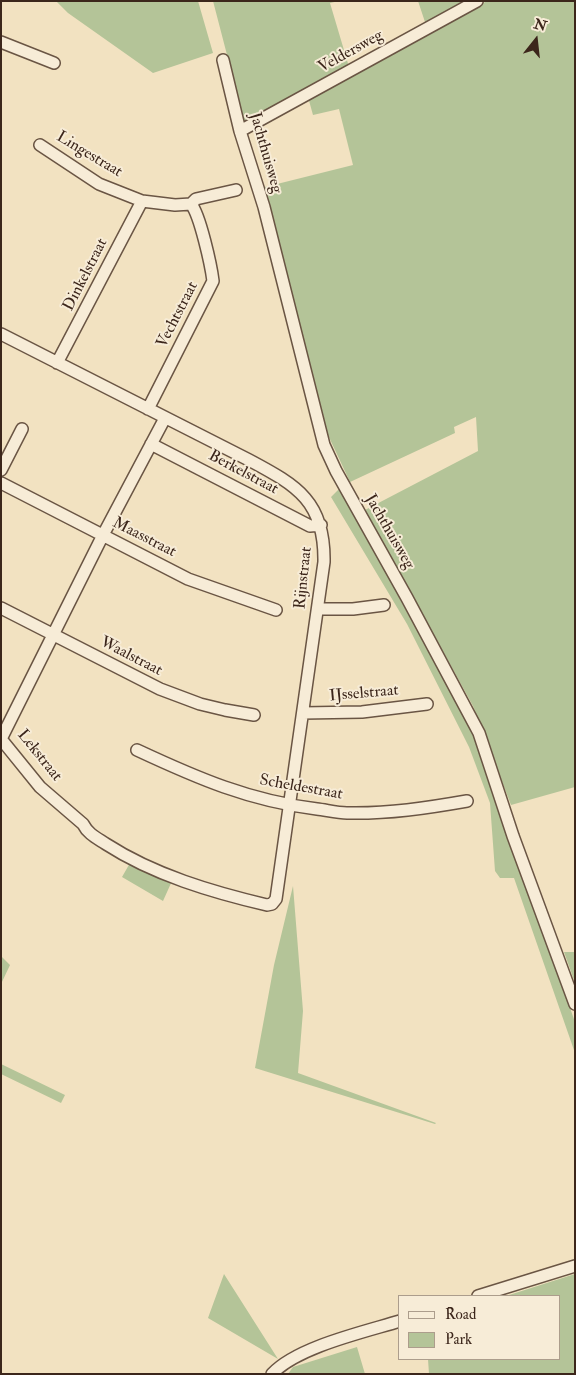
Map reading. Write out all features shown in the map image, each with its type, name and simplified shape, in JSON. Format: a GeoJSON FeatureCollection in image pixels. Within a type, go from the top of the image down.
{"type":"FeatureCollection","features":[{"type":"Feature","properties":{"kind":"street","name":"Veldersweg"},"geometry":{"type":"LineString","coordinates":[[240,131],[478,1]]}},
{"type":"Feature","properties":{"kind":"street"},"geometry":{"type":"LineString","coordinates":[[1,42],[54,63]]}},
{"type":"Feature","properties":{"kind":"street","name":"Jachthuisweg"},"geometry":{"type":"LineString","coordinates":[[223,60],[240,131],[264,208],[324,445],[336,471],[408,598],[479,733],[513,836],[575,1004]]}},
{"type":"Feature","properties":{"kind":"street","name":"Lingestraat"},"geometry":{"type":"LineString","coordinates":[[40,145],[99,184],[142,201],[175,205],[191,204],[196,199],[236,190]]}},
{"type":"Feature","properties":{"kind":"street","name":"Dinkelstraat"},"geometry":{"type":"LineString","coordinates":[[58,363],[142,201]]}},
{"type":"Feature","properties":{"kind":"street","name":"Vechtstraat"},"geometry":{"type":"LineString","coordinates":[[148,409],[213,281],[199,223],[195,209],[191,204]]}},
{"type":"Feature","properties":{"kind":"street","name":"Rijnstraat"},"geometry":{"type":"LineString","coordinates":[[1,334],[278,476],[307,499],[321,525],[324,542],[324,562],[277,890]]}},
{"type":"Feature","properties":{"kind":"street","name":"Lekstraat"},"geometry":{"type":"LineString","coordinates":[[165,418],[103,535],[1,739],[40,787],[84,824],[87,831],[115,849],[166,874],[251,901],[272,904],[276,899],[277,890]]}},
{"type":"Feature","properties":{"kind":"street"},"geometry":{"type":"LineString","coordinates":[[1,470],[22,429]]}},
{"type":"Feature","properties":{"kind":"street","name":"Berkelstraat"},"geometry":{"type":"LineString","coordinates":[[151,444],[310,526],[321,525]]}},
{"type":"Feature","properties":{"kind":"street","name":"Maasstraat"},"geometry":{"type":"LineString","coordinates":[[1,483],[188,579],[276,610]]}},
{"type":"Feature","properties":{"kind":"street"},"geometry":{"type":"LineString","coordinates":[[318,609],[353,609],[384,605]]}},
{"type":"Feature","properties":{"kind":"street","name":"Waalstraat"},"geometry":{"type":"LineString","coordinates":[[1,608],[166,692],[208,706],[254,715]]}},
{"type":"Feature","properties":{"kind":"street","name":"IJsselstraat"},"geometry":{"type":"LineString","coordinates":[[303,714],[362,712],[427,704]]}},
{"type":"Feature","properties":{"kind":"street","name":"Scheldestraat"},"geometry":{"type":"LineString","coordinates":[[137,750],[199,778],[288,806],[346,813],[410,811],[468,801]]}},
{"type":"Feature","properties":{"kind":"street"},"geometry":{"type":"LineString","coordinates":[[481,1295],[575,1266]]}},
{"type":"Feature","properties":{"kind":"street"},"geometry":{"type":"LineString","coordinates":[[272,1374],[287,1361],[308,1350],[398,1322]]}},
{"type":"Feature","properties":{"kind":"green space"},"geometry":{"type":"Polygon","coordinates":[[[56,1],[198,1],[213,53],[153,73],[68,13],[56,1]]]}},
{"type":"Feature","properties":{"kind":"green space"},"geometry":{"type":"Polygon","coordinates":[[[213,1],[339,1],[330,3],[349,67],[245,124],[213,1]]]}},
{"type":"Feature","properties":{"kind":"green space"},"geometry":{"type":"Polygon","coordinates":[[[418,1],[470,1],[426,25],[418,1]]]}},
{"type":"Feature","properties":{"kind":"green space"},"geometry":{"type":"Polygon","coordinates":[[[487,1],[575,1],[575,787],[511,805],[473,706],[365,510],[478,451],[476,417],[454,427],[455,433],[350,482],[328,435],[261,188],[353,165],[339,109],[313,115],[308,97],[487,1]]]}},
{"type":"Feature","properties":{"kind":"green space"},"geometry":{"type":"Polygon","coordinates":[[[340,488],[473,734],[575,1022],[575,1053],[514,878],[500,878],[495,871],[490,803],[469,747],[407,624],[331,497],[340,488]]]}},
{"type":"Feature","properties":{"kind":"green space"},"geometry":{"type":"Polygon","coordinates":[[[130,863],[172,881],[163,901],[122,877],[130,863]]]}},
{"type":"Feature","properties":{"kind":"green space"},"geometry":{"type":"Polygon","coordinates":[[[293,886],[303,1011],[298,1073],[435,1124],[255,1068],[274,965],[293,886]]]}},
{"type":"Feature","properties":{"kind":"green space"},"geometry":{"type":"Polygon","coordinates":[[[564,952],[575,952],[575,983],[564,952]]]}},
{"type":"Feature","properties":{"kind":"green space"},"geometry":{"type":"Polygon","coordinates":[[[1,956],[10,965],[1,984],[1,956]]]}},
{"type":"Feature","properties":{"kind":"green space"},"geometry":{"type":"Polygon","coordinates":[[[1,1064],[65,1095],[61,1103],[1,1074],[1,1064]]]}},
{"type":"Feature","properties":{"kind":"green space"},"geometry":{"type":"Polygon","coordinates":[[[224,1274],[278,1359],[208,1318],[224,1274]]]}},
{"type":"Feature","properties":{"kind":"green space"},"geometry":{"type":"Polygon","coordinates":[[[575,1274],[575,1374],[429,1374],[428,1360],[561,1360],[561,1295],[509,1295],[575,1274]]]}},
{"type":"Feature","properties":{"kind":"green space"},"geometry":{"type":"Polygon","coordinates":[[[357,1347],[365,1374],[288,1374],[293,1367],[357,1347]]]}}]}
